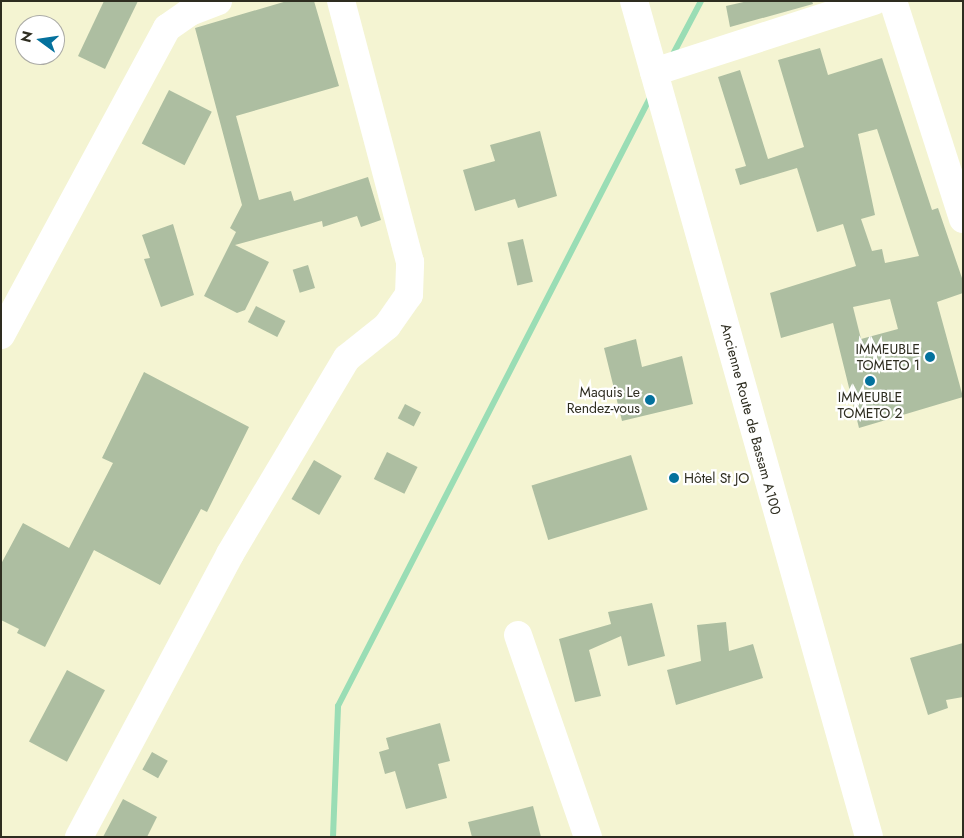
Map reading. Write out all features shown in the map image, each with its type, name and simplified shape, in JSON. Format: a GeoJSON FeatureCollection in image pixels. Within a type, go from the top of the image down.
{"type":"FeatureCollection","features":[{"type":"Feature","properties":{"kind":"street"},"geometry":{"type":"LineString","coordinates":[[1,335],[167,28],[190,12],[218,1]]}},
{"type":"Feature","properties":{"kind":"street"},"geometry":{"type":"LineString","coordinates":[[79,837],[230,554],[348,358],[387,326],[409,295],[410,262],[340,1]]}},
{"type":"Feature","properties":{"kind":"street","name":"Ancienne Route de Bassam A100"},"geometry":{"type":"LineString","coordinates":[[634,1],[869,837]]}},
{"type":"Feature","properties":{"kind":"street"},"geometry":{"type":"LineString","coordinates":[[654,72],[874,1]]}},
{"type":"Feature","properties":{"kind":"street"},"geometry":{"type":"LineString","coordinates":[[893,1],[963,219]]}},
{"type":"Feature","properties":{"kind":"street"},"geometry":{"type":"LineString","coordinates":[[518,635],[588,837]]}},
{"type":"Feature","properties":{"kind":"building"},"geometry":{"type":"Polygon","coordinates":[[[104,1],[138,1],[105,69],[78,56],[104,1]]]}},
{"type":"Feature","properties":{"kind":"building"},"geometry":{"type":"Polygon","coordinates":[[[287,1],[314,1],[339,86],[236,116],[259,200],[291,191],[294,201],[368,177],[381,220],[361,227],[357,216],[323,227],[322,221],[235,245],[269,262],[245,310],[237,313],[204,296],[236,232],[230,228],[242,205],[195,28],[287,1]]]}},
{"type":"Feature","properties":{"kind":"building"},"geometry":{"type":"Polygon","coordinates":[[[748,1],[812,1],[813,4],[730,27],[726,6],[748,1]]]}},
{"type":"Feature","properties":{"kind":"building"},"geometry":{"type":"Polygon","coordinates":[[[820,48],[828,75],[882,58],[932,210],[938,208],[963,281],[963,293],[937,302],[963,397],[859,428],[833,323],[781,338],[770,293],[856,266],[843,224],[817,232],[797,168],[740,185],[735,169],[746,166],[718,77],[740,70],[768,159],[804,147],[778,60],[820,48]],[[877,129],[858,134],[875,215],[861,219],[872,251],[882,249],[885,263],[919,256],[877,129]],[[890,299],[853,307],[861,339],[898,329],[890,299]]]}},
{"type":"Feature","properties":{"kind":"building"},"geometry":{"type":"Polygon","coordinates":[[[169,90],[212,112],[185,165],[142,143],[169,90]]]}},
{"type":"Feature","properties":{"kind":"building"},"geometry":{"type":"Polygon","coordinates":[[[540,131],[557,196],[518,208],[515,199],[475,211],[463,170],[495,161],[490,145],[540,131]]]}},
{"type":"Feature","properties":{"kind":"building"},"geometry":{"type":"Polygon","coordinates":[[[173,224],[194,295],[161,307],[144,259],[150,258],[142,235],[173,224]]]}},
{"type":"Feature","properties":{"kind":"building"},"geometry":{"type":"Polygon","coordinates":[[[523,239],[533,282],[517,285],[507,243],[523,239]]]}},
{"type":"Feature","properties":{"kind":"building"},"geometry":{"type":"Polygon","coordinates":[[[308,265],[315,288],[300,293],[293,270],[308,265]]]}},
{"type":"Feature","properties":{"kind":"building"},"geometry":{"type":"Polygon","coordinates":[[[256,306],[285,321],[277,337],[248,322],[256,306]]]}},
{"type":"Feature","properties":{"kind":"building"},"geometry":{"type":"Polygon","coordinates":[[[636,339],[642,367],[682,356],[693,404],[622,421],[604,348],[636,339]]]}},
{"type":"Feature","properties":{"kind":"building"},"geometry":{"type":"Polygon","coordinates":[[[144,372],[249,427],[207,512],[201,509],[160,585],[94,550],[45,647],[17,633],[19,629],[1,620],[1,564],[23,523],[69,548],[113,463],[102,458],[144,372]]]}},
{"type":"Feature","properties":{"kind":"building"},"geometry":{"type":"Polygon","coordinates":[[[405,404],[421,412],[414,426],[398,418],[405,404]]]}},
{"type":"Feature","properties":{"kind":"building"},"geometry":{"type":"Polygon","coordinates":[[[387,452],[418,467],[404,494],[374,479],[387,452]]]}},
{"type":"Feature","properties":{"kind":"building"},"geometry":{"type":"Polygon","coordinates":[[[631,455],[648,510],[548,540],[532,485],[631,455]]]}},
{"type":"Feature","properties":{"kind":"building"},"geometry":{"type":"Polygon","coordinates":[[[314,460],[342,476],[319,515],[292,499],[314,460]]]}},
{"type":"Feature","properties":{"kind":"building"},"geometry":{"type":"Polygon","coordinates":[[[652,603],[665,656],[628,666],[621,636],[589,650],[601,696],[575,702],[559,639],[611,624],[608,612],[652,603]]]}},
{"type":"Feature","properties":{"kind":"building"},"geometry":{"type":"Polygon","coordinates":[[[726,622],[729,651],[753,644],[763,678],[676,705],[667,670],[701,661],[697,625],[726,622]]]}},
{"type":"Feature","properties":{"kind":"building"},"geometry":{"type":"Polygon","coordinates":[[[963,643],[963,697],[946,700],[948,708],[928,715],[910,658],[963,643]]]}},
{"type":"Feature","properties":{"kind":"building"},"geometry":{"type":"Polygon","coordinates":[[[67,670],[105,690],[67,762],[29,742],[67,670]]]}},
{"type":"Feature","properties":{"kind":"building"},"geometry":{"type":"Polygon","coordinates":[[[440,723],[450,761],[438,764],[447,798],[406,809],[395,771],[385,774],[379,752],[389,749],[386,738],[440,723]]]}},
{"type":"Feature","properties":{"kind":"building"},"geometry":{"type":"Polygon","coordinates":[[[152,752],[168,761],[158,778],[142,769],[152,752]]]}},
{"type":"Feature","properties":{"kind":"building"},"geometry":{"type":"Polygon","coordinates":[[[123,799],[157,817],[147,837],[103,837],[123,799]]]}},
{"type":"Feature","properties":{"kind":"building"},"geometry":{"type":"Polygon","coordinates":[[[533,806],[541,837],[472,837],[468,822],[533,806]]]}},
{"type":"Feature","properties":{"kind":"waterway"},"geometry":{"type":"LineString","coordinates":[[671,58],[701,1]]}},
{"type":"Feature","properties":{"kind":"waterway"},"geometry":{"type":"LineString","coordinates":[[333,837],[338,706],[651,96]]}},
{"type":"Feature","properties":{"kind":"place","name":"IMMEUBLE TOMETO 1"},"geometry":{"type":"Point","coordinates":[930,357]}},
{"type":"Feature","properties":{"kind":"place","name":"IMMEUBLE TOMETO 2"},"geometry":{"type":"Point","coordinates":[870,381]}},
{"type":"Feature","properties":{"kind":"place","name":"Maquis Le Rendez-vous"},"geometry":{"type":"Point","coordinates":[650,400]}},
{"type":"Feature","properties":{"kind":"place","name":"Hôtel St JO"},"geometry":{"type":"Point","coordinates":[674,478]}}]}
